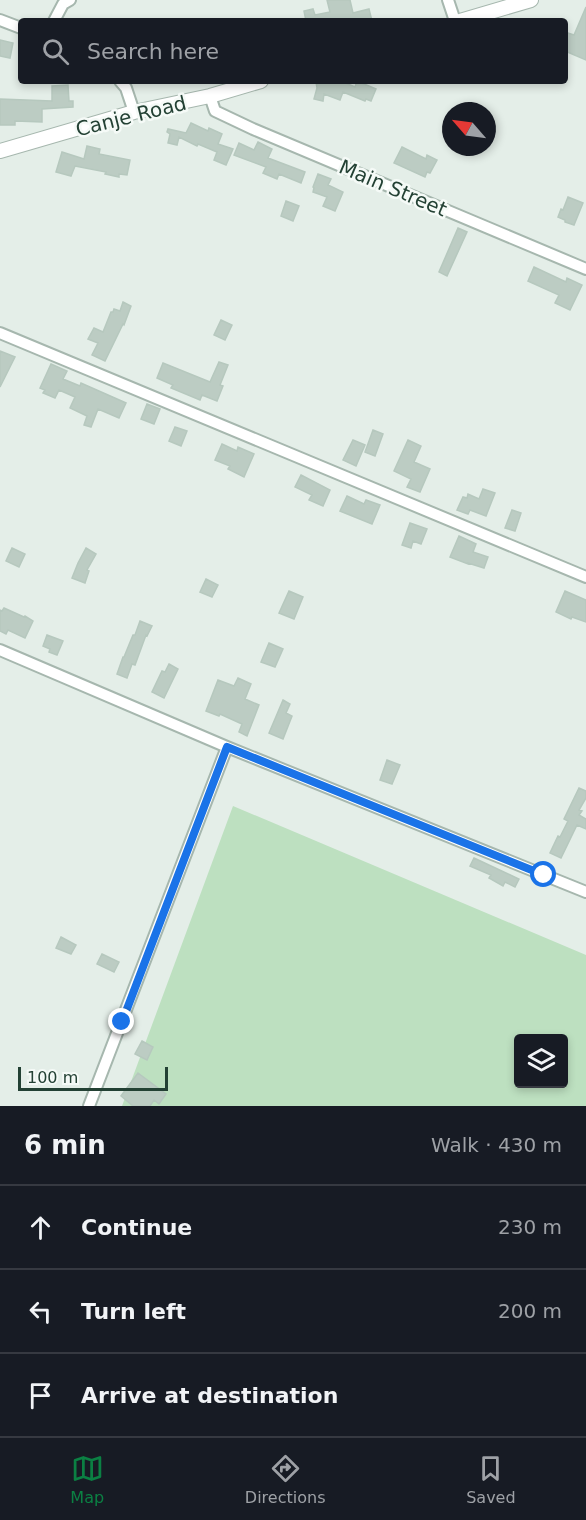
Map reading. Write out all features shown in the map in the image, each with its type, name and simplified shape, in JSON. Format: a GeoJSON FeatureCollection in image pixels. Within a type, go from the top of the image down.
{"type":"FeatureCollection","features":[{"type":"Feature","properties":{"kind":"street"},"geometry":{"type":"LineString","coordinates":[[56,18],[63,3],[70,0]]}},
{"type":"Feature","properties":{"kind":"street"},"geometry":{"type":"LineString","coordinates":[[448,0],[454,18]]}},
{"type":"Feature","properties":{"kind":"street"},"geometry":{"type":"LineString","coordinates":[[470,18],[531,0]]}},
{"type":"Feature","properties":{"kind":"street"},"geometry":{"type":"LineString","coordinates":[[0,20],[18,27]]}},
{"type":"Feature","properties":{"kind":"street"},"geometry":{"type":"LineString","coordinates":[[123,84],[134,112]]}},
{"type":"Feature","properties":{"kind":"street","name":"Canje Road"},"geometry":{"type":"LineString","coordinates":[[0,151],[134,112],[210,96],[251,84]]}},
{"type":"Feature","properties":{"kind":"street","name":"Main Street"},"geometry":{"type":"LineString","coordinates":[[210,96],[215,111],[243,124],[586,268]]}},
{"type":"Feature","properties":{"kind":"street"},"geometry":{"type":"LineString","coordinates":[[0,333],[586,577]]}},
{"type":"Feature","properties":{"kind":"street"},"geometry":{"type":"LineString","coordinates":[[0,650],[227,747],[586,892]]}},
{"type":"Feature","properties":{"kind":"street"},"geometry":{"type":"LineString","coordinates":[[89,1106],[227,747]]}},
{"type":"Feature","properties":{"kind":"green space"},"geometry":{"type":"Polygon","coordinates":[[[233,806],[586,955],[586,1106],[122,1106],[233,806]]]}},
{"type":"Feature","properties":{"kind":"building"},"geometry":{"type":"Polygon","coordinates":[[[327,0],[350,0],[353,13],[369,9],[371,18],[305,18],[304,11],[313,9],[315,15],[330,12],[327,0]]]}},
{"type":"Feature","properties":{"kind":"building"},"geometry":{"type":"Polygon","coordinates":[[[586,7],[586,60],[568,52],[568,33],[574,35],[586,7]]]}},
{"type":"Feature","properties":{"kind":"building"},"geometry":{"type":"Polygon","coordinates":[[[0,40],[13,43],[10,58],[0,56],[0,40]]]}},
{"type":"Feature","properties":{"kind":"building"},"geometry":{"type":"Polygon","coordinates":[[[316,84],[348,84],[355,87],[356,84],[364,84],[376,89],[371,101],[366,99],[365,101],[343,92],[340,100],[324,94],[323,101],[314,99],[316,84]]]}},
{"type":"Feature","properties":{"kind":"building"},"geometry":{"type":"Polygon","coordinates":[[[68,85],[69,101],[73,101],[73,107],[42,109],[42,122],[15,121],[15,125],[0,125],[0,99],[52,101],[52,86],[68,85]]]}},
{"type":"Feature","properties":{"kind":"building"},"geometry":{"type":"Polygon","coordinates":[[[191,123],[208,131],[209,128],[222,134],[218,144],[233,149],[226,165],[214,160],[217,152],[198,144],[197,146],[179,137],[177,145],[168,143],[170,134],[167,132],[168,129],[186,133],[191,123]]]}},
{"type":"Feature","properties":{"kind":"building"},"geometry":{"type":"Polygon","coordinates":[[[258,142],[272,149],[268,158],[305,172],[301,183],[279,174],[277,179],[263,173],[266,167],[234,155],[239,143],[254,150],[258,142]]]}},
{"type":"Feature","properties":{"kind":"building"},"geometry":{"type":"Polygon","coordinates":[[[87,146],[100,149],[99,154],[130,160],[127,175],[119,174],[119,177],[75,166],[71,176],[56,172],[62,152],[84,159],[87,146]]]}},
{"type":"Feature","properties":{"kind":"building"},"geometry":{"type":"Polygon","coordinates":[[[402,147],[426,159],[427,155],[437,160],[430,173],[427,172],[425,177],[394,163],[402,147]]]}},
{"type":"Feature","properties":{"kind":"building"},"geometry":{"type":"Polygon","coordinates":[[[318,174],[331,179],[328,185],[343,192],[335,211],[323,206],[327,197],[313,192],[318,174]]]}},
{"type":"Feature","properties":{"kind":"building"},"geometry":{"type":"Polygon","coordinates":[[[568,197],[583,203],[574,225],[558,217],[568,197]]]}},
{"type":"Feature","properties":{"kind":"building"},"geometry":{"type":"Polygon","coordinates":[[[286,201],[299,206],[293,221],[281,216],[286,201]]]}},
{"type":"Feature","properties":{"kind":"building"},"geometry":{"type":"Polygon","coordinates":[[[458,228],[467,232],[447,276],[439,272],[458,228]]]}},
{"type":"Feature","properties":{"kind":"building"},"geometry":{"type":"Polygon","coordinates":[[[534,267],[566,282],[567,278],[582,285],[570,310],[555,303],[559,295],[528,281],[534,267]]]}},
{"type":"Feature","properties":{"kind":"building"},"geometry":{"type":"Polygon","coordinates":[[[123,302],[131,306],[105,361],[92,355],[98,343],[88,339],[94,328],[103,332],[111,312],[114,309],[120,311],[123,302]]]}},
{"type":"Feature","properties":{"kind":"building"},"geometry":{"type":"Polygon","coordinates":[[[221,320],[232,325],[225,340],[214,335],[221,320]]]}},
{"type":"Feature","properties":{"kind":"building"},"geometry":{"type":"Polygon","coordinates":[[[0,351],[15,357],[0,387],[0,351]]]}},
{"type":"Feature","properties":{"kind":"building"},"geometry":{"type":"Polygon","coordinates":[[[219,362],[228,365],[220,385],[223,386],[217,401],[202,395],[200,400],[171,388],[173,385],[157,378],[163,363],[210,382],[219,362]]]}},
{"type":"Feature","properties":{"kind":"building"},"geometry":{"type":"Polygon","coordinates":[[[51,364],[67,371],[63,379],[80,386],[81,383],[126,403],[119,418],[98,409],[91,427],[84,425],[87,416],[70,408],[75,397],[59,390],[55,398],[43,393],[45,390],[40,388],[51,364]]]}},
{"type":"Feature","properties":{"kind":"building"},"geometry":{"type":"Polygon","coordinates":[[[147,404],[160,409],[154,424],[141,419],[147,404]]]}},
{"type":"Feature","properties":{"kind":"building"},"geometry":{"type":"Polygon","coordinates":[[[175,427],[187,431],[181,446],[169,441],[175,427]]]}},
{"type":"Feature","properties":{"kind":"building"},"geometry":{"type":"Polygon","coordinates":[[[373,430],[383,434],[375,456],[365,452],[373,430]]]}},
{"type":"Feature","properties":{"kind":"building"},"geometry":{"type":"Polygon","coordinates":[[[353,440],[365,445],[356,466],[343,460],[353,440]]]}},
{"type":"Feature","properties":{"kind":"building"},"geometry":{"type":"Polygon","coordinates":[[[408,440],[421,446],[414,462],[430,469],[420,492],[407,487],[411,479],[394,471],[408,440]]]}},
{"type":"Feature","properties":{"kind":"building"},"geometry":{"type":"Polygon","coordinates":[[[222,444],[237,451],[238,447],[254,454],[244,477],[228,469],[230,466],[215,460],[222,444]]]}},
{"type":"Feature","properties":{"kind":"building"},"geometry":{"type":"Polygon","coordinates":[[[301,475],[330,490],[323,506],[309,500],[312,495],[295,487],[301,475]]]}},
{"type":"Feature","properties":{"kind":"building"},"geometry":{"type":"Polygon","coordinates":[[[483,489],[495,493],[486,516],[470,510],[468,514],[457,510],[463,497],[467,498],[468,494],[479,499],[483,489]]]}},
{"type":"Feature","properties":{"kind":"building"},"geometry":{"type":"Polygon","coordinates":[[[347,496],[364,504],[366,500],[380,505],[372,524],[340,511],[347,496]]]}},
{"type":"Feature","properties":{"kind":"building"},"geometry":{"type":"Polygon","coordinates":[[[512,510],[521,513],[515,531],[505,528],[512,510]]]}},
{"type":"Feature","properties":{"kind":"building"},"geometry":{"type":"Polygon","coordinates":[[[410,523],[427,529],[421,544],[413,541],[411,548],[402,545],[410,523]]]}},
{"type":"Feature","properties":{"kind":"building"},"geometry":{"type":"Polygon","coordinates":[[[459,536],[476,544],[473,552],[488,557],[484,568],[450,557],[459,536]]]}},
{"type":"Feature","properties":{"kind":"building"},"geometry":{"type":"Polygon","coordinates":[[[12,548],[25,554],[19,567],[6,561],[12,548]]]}},
{"type":"Feature","properties":{"kind":"building"},"geometry":{"type":"Polygon","coordinates":[[[86,548],[96,554],[87,570],[89,571],[85,583],[72,578],[86,548]]]}},
{"type":"Feature","properties":{"kind":"building"},"geometry":{"type":"Polygon","coordinates":[[[206,579],[218,585],[212,597],[200,592],[206,579]]]}},
{"type":"Feature","properties":{"kind":"building"},"geometry":{"type":"Polygon","coordinates":[[[289,591],[303,597],[294,619],[279,613],[289,591]]]}},
{"type":"Feature","properties":{"kind":"building"},"geometry":{"type":"Polygon","coordinates":[[[565,591],[586,600],[586,622],[572,617],[571,619],[556,612],[565,591]]]}},
{"type":"Feature","properties":{"kind":"building"},"geometry":{"type":"Polygon","coordinates":[[[4,608],[33,621],[25,638],[8,630],[6,634],[0,631],[0,610],[4,608]]]}},
{"type":"Feature","properties":{"kind":"building"},"geometry":{"type":"Polygon","coordinates":[[[140,621],[152,626],[127,678],[117,674],[140,621]]]}},
{"type":"Feature","properties":{"kind":"building"},"geometry":{"type":"Polygon","coordinates":[[[47,635],[63,641],[57,655],[49,652],[50,649],[43,646],[47,635]]]}},
{"type":"Feature","properties":{"kind":"building"},"geometry":{"type":"Polygon","coordinates":[[[269,643],[283,649],[275,667],[261,662],[269,643]]]}},
{"type":"Feature","properties":{"kind":"building"},"geometry":{"type":"Polygon","coordinates":[[[169,664],[178,669],[164,698],[152,692],[162,671],[165,672],[169,664]]]}},
{"type":"Feature","properties":{"kind":"building"},"geometry":{"type":"Polygon","coordinates":[[[238,678],[251,684],[245,699],[259,705],[247,736],[239,732],[242,724],[220,714],[219,716],[206,711],[218,680],[234,686],[238,678]]]}},
{"type":"Feature","properties":{"kind":"building"},"geometry":{"type":"Polygon","coordinates":[[[283,700],[290,704],[286,713],[292,716],[283,739],[269,733],[283,700]]]}},
{"type":"Feature","properties":{"kind":"building"},"geometry":{"type":"Polygon","coordinates":[[[387,760],[400,765],[392,784],[380,780],[387,760]]]}},
{"type":"Feature","properties":{"kind":"building"},"geometry":{"type":"Polygon","coordinates":[[[579,788],[586,791],[586,798],[579,810],[582,811],[579,815],[586,819],[586,829],[577,825],[561,858],[550,853],[568,821],[564,819],[579,788]]]}},
{"type":"Feature","properties":{"kind":"building"},"geometry":{"type":"Polygon","coordinates":[[[474,858],[519,879],[515,887],[505,882],[503,886],[489,878],[491,875],[470,866],[474,858]]]}},
{"type":"Feature","properties":{"kind":"building"},"geometry":{"type":"Polygon","coordinates":[[[61,937],[76,945],[71,954],[56,948],[61,937]]]}},
{"type":"Feature","properties":{"kind":"building"},"geometry":{"type":"Polygon","coordinates":[[[102,954],[119,962],[114,972],[97,964],[102,954]]]}},
{"type":"Feature","properties":{"kind":"building"},"geometry":{"type":"Polygon","coordinates":[[[142,1041],[153,1047],[147,1060],[135,1054],[142,1041]]]}},
{"type":"Feature","properties":{"kind":"building"},"geometry":{"type":"Polygon","coordinates":[[[138,1073],[166,1094],[159,1104],[154,1100],[150,1106],[133,1106],[121,1096],[138,1073]]]}},
{"type":"Feature","properties":{"kind":"route"},"geometry":{"type":"LineString","coordinates":[[122,1022],[227,747],[544,875]]}}]}
